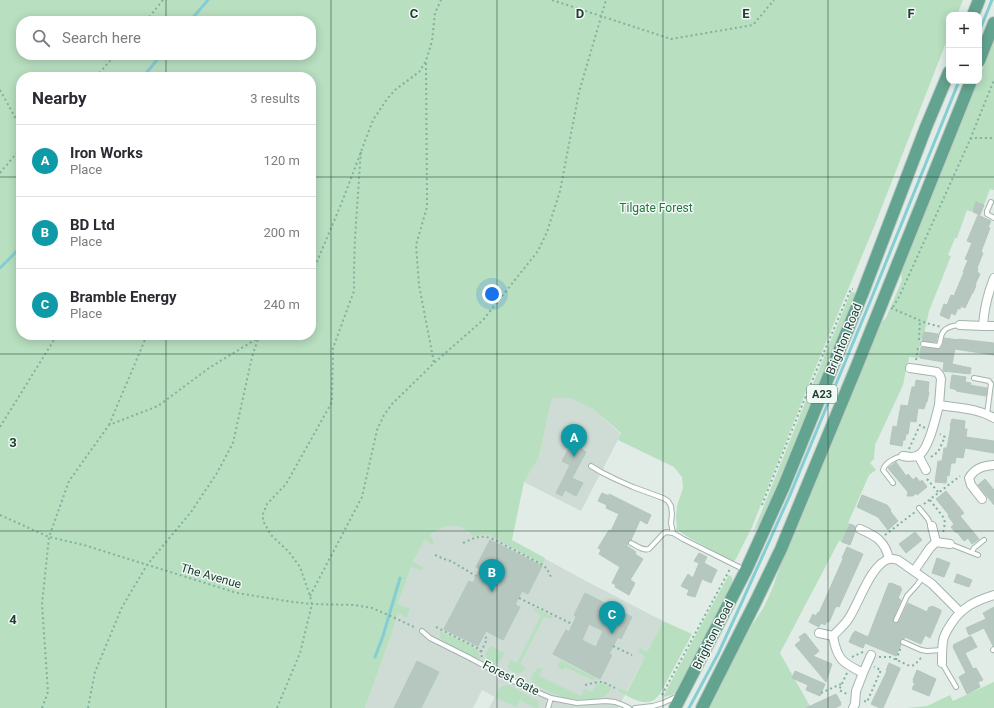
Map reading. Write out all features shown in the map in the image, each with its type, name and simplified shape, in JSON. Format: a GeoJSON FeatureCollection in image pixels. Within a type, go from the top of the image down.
{"type":"FeatureCollection","features":[{"type":"Feature","properties":{"kind":"main road"},"geometry":{"type":"LineString","coordinates":[[974,12],[979,0]]}},
{"type":"Feature","properties":{"kind":"main road"},"geometry":{"type":"LineString","coordinates":[[982,54],[994,23]]}},
{"type":"Feature","properties":{"kind":"main road","name":"Brighton Road"},"geometry":{"type":"LineString","coordinates":[[675,708],[740,568],[784,486],[863,292],[926,127],[946,79]]}},
{"type":"Feature","properties":{"kind":"main road","name":"Brighton Road"},"geometry":{"type":"LineString","coordinates":[[702,708],[749,617],[781,549],[856,368],[970,84]]}},
{"type":"Feature","properties":{"kind":"street"},"geometry":{"type":"LineString","coordinates":[[983,326],[985,307],[994,278]]}},
{"type":"Feature","properties":{"kind":"street"},"geometry":{"type":"LineString","coordinates":[[960,325],[994,326]]}},
{"type":"Feature","properties":{"kind":"street"},"geometry":{"type":"LineString","coordinates":[[903,456],[918,456],[923,451],[936,420],[939,405],[941,379],[937,372],[910,368]]}},
{"type":"Feature","properties":{"kind":"street"},"geometry":{"type":"LineString","coordinates":[[939,405],[974,410],[990,416]]}},
{"type":"Feature","properties":{"kind":"street"},"geometry":{"type":"LineString","coordinates":[[918,456],[926,470]]}},
{"type":"Feature","properties":{"kind":"street"},"geometry":{"type":"LineString","coordinates":[[982,499],[971,485],[969,478],[971,474],[980,467],[994,465]]}},
{"type":"Feature","properties":{"kind":"street"},"geometry":{"type":"LineString","coordinates":[[932,526],[938,542]]}},
{"type":"Feature","properties":{"kind":"street"},"geometry":{"type":"LineString","coordinates":[[860,529],[873,534],[880,540],[887,551],[889,559]]}},
{"type":"Feature","properties":{"kind":"street"},"geometry":{"type":"LineString","coordinates":[[914,571],[930,548],[938,542],[950,544]]}},
{"type":"Feature","properties":{"kind":"street"},"geometry":{"type":"LineString","coordinates":[[832,636],[848,620],[869,578],[884,561],[893,558],[914,571],[942,593],[960,612]]}},
{"type":"Feature","properties":{"kind":"street"},"geometry":{"type":"LineString","coordinates":[[942,663],[943,640],[960,612],[967,606],[994,595]]}},
{"type":"Feature","properties":{"kind":"street"},"geometry":{"type":"LineString","coordinates":[[820,633],[832,636]]}},
{"type":"Feature","properties":{"kind":"street"},"geometry":{"type":"LineString","coordinates":[[832,636],[834,644],[845,664],[863,673]]}},
{"type":"Feature","properties":{"kind":"street"},"geometry":{"type":"LineString","coordinates":[[853,708],[855,704],[856,691],[863,673],[874,656]]}},
{"type":"Feature","properties":{"kind":"lane"},"geometry":{"type":"LineString","coordinates":[[991,202],[987,214],[994,218]]}},
{"type":"Feature","properties":{"kind":"lane"},"geometry":{"type":"LineString","coordinates":[[923,344],[938,346],[944,330],[960,325]]}},
{"type":"Feature","properties":{"kind":"lane"},"geometry":{"type":"LineString","coordinates":[[974,378],[989,381],[991,384],[990,416]]}},
{"type":"Feature","properties":{"kind":"lane"},"geometry":{"type":"LineString","coordinates":[[893,483],[883,470],[885,466],[895,458],[903,456]]}},
{"type":"Feature","properties":{"kind":"lane"},"geometry":{"type":"LineString","coordinates":[[591,466],[615,479],[668,501],[671,506],[673,533]]}},
{"type":"Feature","properties":{"kind":"lane"},"geometry":{"type":"LineString","coordinates":[[919,508],[932,526]]}},
{"type":"Feature","properties":{"kind":"lane"},"geometry":{"type":"LineString","coordinates":[[631,543],[646,550],[649,549],[662,534],[666,532],[673,533],[740,568]]}},
{"type":"Feature","properties":{"kind":"lane"},"geometry":{"type":"LineString","coordinates":[[972,552],[974,548],[984,540]]}},
{"type":"Feature","properties":{"kind":"lane"},"geometry":{"type":"LineString","coordinates":[[950,544],[978,555]]}},
{"type":"Feature","properties":{"kind":"lane"},"geometry":{"type":"LineString","coordinates":[[896,620],[907,596],[922,577]]}},
{"type":"Feature","properties":{"kind":"lane","name":"Forest Gate"},"geometry":{"type":"LineString","coordinates":[[422,631],[430,638],[523,686],[551,698],[577,703],[606,701],[615,702],[629,708]]}},
{"type":"Feature","properties":{"kind":"lane"},"geometry":{"type":"LineString","coordinates":[[904,642],[921,650],[942,650]]}},
{"type":"Feature","properties":{"kind":"lane"},"geometry":{"type":"LineString","coordinates":[[942,663],[956,687]]}},
{"type":"Feature","properties":{"kind":"lane"},"geometry":{"type":"LineString","coordinates":[[635,708],[668,702],[682,695]]}},
{"type":"Feature","properties":{"kind":"lane"},"geometry":{"type":"LineString","coordinates":[[548,708],[551,698]]}},
{"type":"Feature","properties":{"kind":"path"},"geometry":{"type":"LineString","coordinates":[[150,16],[163,0]]}},
{"type":"Feature","properties":{"kind":"path"},"geometry":{"type":"LineString","coordinates":[[316,264],[342,202],[373,120],[395,90],[419,72],[426,61],[432,41],[435,13],[441,0]]}},
{"type":"Feature","properties":{"kind":"path"},"geometry":{"type":"LineString","coordinates":[[552,0],[671,39],[753,25],[774,0]]}},
{"type":"Feature","properties":{"kind":"path"},"geometry":{"type":"LineString","coordinates":[[310,596],[362,497],[377,430],[384,415],[392,404],[434,363],[483,320],[538,251],[547,232],[560,191],[579,92],[606,0]]}},
{"type":"Feature","properties":{"kind":"path"},"geometry":{"type":"LineString","coordinates":[[100,72],[111,60]]}},
{"type":"Feature","properties":{"kind":"path"},"geometry":{"type":"LineString","coordinates":[[426,61],[427,207],[416,245],[419,285],[434,363]]}},
{"type":"Feature","properties":{"kind":"path"},"geometry":{"type":"LineString","coordinates":[[944,330],[942,327],[926,323],[892,308],[900,295],[970,139],[994,80]]}},
{"type":"Feature","properties":{"kind":"path"},"geometry":{"type":"LineString","coordinates":[[0,90],[16,119]]}},
{"type":"Feature","properties":{"kind":"path"},"geometry":{"type":"LineString","coordinates":[[970,139],[994,138]]}},
{"type":"Feature","properties":{"kind":"path"},"geometry":{"type":"LineString","coordinates":[[277,708],[300,653],[312,604],[300,567],[289,552],[271,535],[263,521],[263,514],[267,504],[286,484],[332,402],[333,348],[354,291],[361,150]]}},
{"type":"Feature","properties":{"kind":"path"},"geometry":{"type":"LineString","coordinates":[[0,174],[16,154]]}},
{"type":"Feature","properties":{"kind":"path"},"geometry":{"type":"LineString","coordinates":[[761,509],[791,430],[851,289],[858,291]]}},
{"type":"Feature","properties":{"kind":"path"},"geometry":{"type":"LineString","coordinates":[[0,427],[54,340]]}},
{"type":"Feature","properties":{"kind":"path"},"geometry":{"type":"LineString","coordinates":[[42,708],[48,692],[42,604],[48,536],[69,481],[109,425],[146,340]]}},
{"type":"Feature","properties":{"kind":"path"},"geometry":{"type":"LineString","coordinates":[[109,425],[158,406],[209,368],[252,340]]}},
{"type":"Feature","properties":{"kind":"path"},"geometry":{"type":"LineString","coordinates":[[88,708],[94,672],[122,607],[147,565],[191,512],[217,473],[233,443],[257,340]]}},
{"type":"Feature","properties":{"kind":"path"},"geometry":{"type":"LineString","coordinates":[[880,540],[961,476],[971,474]]}},
{"type":"Feature","properties":{"kind":"path"},"geometry":{"type":"LineString","coordinates":[[930,500],[940,511],[945,523],[938,542]]}},
{"type":"Feature","properties":{"kind":"path","name":"The Avenue"},"geometry":{"type":"LineString","coordinates":[[0,515],[48,536],[84,545],[237,593],[267,599],[312,604],[354,605],[372,608],[422,631]]}},
{"type":"Feature","properties":{"kind":"path"},"geometry":{"type":"LineString","coordinates":[[463,543],[480,536],[491,538],[543,565],[547,569],[551,578]]}},
{"type":"Feature","properties":{"kind":"path"},"geometry":{"type":"LineString","coordinates":[[435,555],[451,561],[476,576]]}},
{"type":"Feature","properties":{"kind":"path"},"geometry":{"type":"LineString","coordinates":[[657,705],[730,569],[740,568]]}},
{"type":"Feature","properties":{"kind":"path"},"geometry":{"type":"LineString","coordinates":[[519,598],[572,624]]}},
{"type":"Feature","properties":{"kind":"path"},"geometry":{"type":"LineString","coordinates":[[436,627],[479,649],[481,652]]}},
{"type":"Feature","properties":{"kind":"path"},"geometry":{"type":"LineString","coordinates":[[482,664],[481,652],[488,639],[484,635]]}},
{"type":"Feature","properties":{"kind":"path"},"geometry":{"type":"LineString","coordinates":[[896,660],[904,642]]}},
{"type":"Feature","properties":{"kind":"path"},"geometry":{"type":"LineString","coordinates":[[613,646],[632,655]]}},
{"type":"Feature","properties":{"kind":"path"},"geometry":{"type":"LineString","coordinates":[[874,656],[887,656],[913,666],[919,659],[927,655],[927,651]]}},
{"type":"Feature","properties":{"kind":"path"},"geometry":{"type":"LineString","coordinates":[[585,685],[602,681],[615,688]]}},
{"type":"Feature","properties":{"kind":"path"},"geometry":{"type":"LineString","coordinates":[[821,693],[842,684]]}},
{"type":"Feature","properties":{"kind":"shaded area"},"geometry":{"type":"Polygon","coordinates":[[[552,398],[569,398],[593,409],[621,434],[581,511],[524,482],[539,457],[552,398]]]}},
{"type":"Feature","properties":{"kind":"shaded area"},"geometry":{"type":"Polygon","coordinates":[[[446,526],[457,526],[469,533],[477,535],[483,534],[512,541],[663,621],[618,708],[489,708],[495,697],[482,690],[473,708],[365,708],[398,612],[407,617],[410,608],[398,604],[411,567],[425,538],[446,526]]]}},
{"type":"Feature","properties":{"kind":"green space","name":"Tilgate Forest"},"geometry":{"type":"Polygon","coordinates":[[[0,0],[963,0],[958,12],[946,12],[946,43],[876,222],[812,376],[752,527],[736,559],[733,562],[676,529],[677,506],[683,488],[682,477],[674,467],[618,440],[621,433],[593,409],[569,398],[552,398],[539,457],[524,482],[512,540],[545,558],[543,564],[491,536],[483,534],[474,537],[458,527],[447,526],[442,528],[430,535],[434,542],[432,545],[425,539],[413,562],[423,567],[422,571],[411,567],[398,604],[410,608],[407,618],[398,613],[365,708],[0,708],[0,0]]]}},
{"type":"Feature","properties":{"kind":"green space"},"geometry":{"type":"Polygon","coordinates":[[[994,41],[994,190],[990,189],[984,205],[977,202],[972,212],[967,210],[957,238],[955,238],[948,255],[951,256],[929,311],[923,339],[921,339],[919,350],[921,350],[920,358],[909,357],[903,385],[875,445],[874,459],[870,463],[876,470],[869,475],[848,523],[850,524],[842,542],[839,541],[780,653],[811,708],[706,708],[746,634],[764,607],[773,587],[780,566],[879,324],[886,318],[902,280],[901,271],[976,84],[982,84],[982,70],[994,41]]]}},
{"type":"Feature","properties":{"kind":"green space"},"geometry":{"type":"Polygon","coordinates":[[[851,292],[856,293],[773,499],[764,518],[753,533],[807,398],[851,292]]]}},
{"type":"Feature","properties":{"kind":"green space"},"geometry":{"type":"Polygon","coordinates":[[[729,575],[732,577],[732,584],[678,690],[672,695],[663,697],[699,629],[729,575]]]}},
{"type":"Feature","properties":{"kind":"green space"},"geometry":{"type":"Polygon","coordinates":[[[535,608],[553,617],[551,619],[544,617],[520,664],[526,668],[520,673],[516,673],[509,669],[508,666],[510,660],[517,663],[541,615],[534,611],[535,608]]]}},
{"type":"Feature","properties":{"kind":"green space"},"geometry":{"type":"Polygon","coordinates":[[[663,621],[692,634],[658,696],[652,701],[639,701],[618,691],[619,688],[627,692],[645,656],[638,652],[640,648],[647,652],[663,621]]]}},
{"type":"Feature","properties":{"kind":"green space"},"geometry":{"type":"Polygon","coordinates":[[[440,631],[477,649],[480,658],[478,659],[445,643],[442,640],[440,631]]]}},
{"type":"Feature","properties":{"kind":"green space"},"geometry":{"type":"Polygon","coordinates":[[[491,646],[504,653],[497,664],[488,663],[485,656],[491,646]]]}},
{"type":"Feature","properties":{"kind":"green space"},"geometry":{"type":"Polygon","coordinates":[[[560,660],[596,678],[594,681],[565,667],[563,670],[557,667],[560,660]]]}},
{"type":"Feature","properties":{"kind":"green space"},"geometry":{"type":"Polygon","coordinates":[[[542,668],[539,676],[581,696],[585,689],[592,692],[596,685],[600,683],[611,687],[609,692],[603,697],[595,699],[567,698],[551,693],[534,683],[531,678],[535,671],[542,668]]]}},
{"type":"Feature","properties":{"kind":"green space"},"geometry":{"type":"Polygon","coordinates":[[[994,682],[994,708],[907,708],[927,706],[950,695],[953,701],[994,682]]]}},
{"type":"Feature","properties":{"kind":"green space"},"geometry":{"type":"Polygon","coordinates":[[[509,685],[538,701],[538,708],[535,708],[520,700],[516,707],[495,697],[499,688],[509,685]]]}},
{"type":"Feature","properties":{"kind":"building"},"geometry":{"type":"Polygon","coordinates":[[[976,202],[984,205],[980,215],[973,212],[976,202]]]}},
{"type":"Feature","properties":{"kind":"building"},"geometry":{"type":"Polygon","coordinates":[[[978,215],[991,221],[981,252],[983,253],[977,268],[977,272],[980,274],[973,293],[965,308],[961,306],[960,309],[958,308],[955,315],[951,313],[949,319],[940,315],[944,304],[947,305],[951,295],[954,296],[964,272],[968,260],[965,259],[972,243],[967,241],[978,215]]]}},
{"type":"Feature","properties":{"kind":"building"},"geometry":{"type":"Polygon","coordinates":[[[924,332],[938,334],[936,342],[922,341],[924,332]]]}},
{"type":"Feature","properties":{"kind":"building"},"geometry":{"type":"Polygon","coordinates":[[[944,338],[994,343],[994,355],[955,349],[952,364],[971,368],[970,374],[943,371],[944,362],[920,358],[921,347],[940,349],[943,345],[944,338]]]}},
{"type":"Feature","properties":{"kind":"building"},"geometry":{"type":"Polygon","coordinates":[[[952,375],[966,377],[965,382],[971,383],[970,385],[987,388],[986,396],[956,391],[957,390],[950,388],[952,375]]]}},
{"type":"Feature","properties":{"kind":"building"},"geometry":{"type":"Polygon","coordinates":[[[916,380],[929,382],[927,402],[924,409],[918,408],[916,422],[910,421],[908,434],[906,434],[905,440],[903,440],[902,446],[890,444],[893,426],[897,427],[901,405],[908,406],[912,387],[915,387],[916,380]]]}},
{"type":"Feature","properties":{"kind":"building"},"geometry":{"type":"Polygon","coordinates":[[[952,419],[965,421],[964,429],[967,429],[966,437],[994,441],[994,453],[965,448],[963,458],[956,457],[955,463],[951,463],[949,476],[947,475],[946,483],[935,482],[938,461],[942,461],[944,448],[947,448],[952,419]]]}},
{"type":"Feature","properties":{"kind":"building"},"geometry":{"type":"Polygon","coordinates":[[[574,439],[584,444],[581,449],[586,452],[572,478],[583,483],[576,496],[565,490],[562,496],[556,493],[570,465],[562,461],[574,439]]]}},
{"type":"Feature","properties":{"kind":"building"},"geometry":{"type":"Polygon","coordinates":[[[896,462],[906,476],[908,474],[913,480],[916,477],[920,482],[922,480],[927,487],[917,495],[916,493],[913,496],[907,496],[908,492],[888,468],[896,462]]]}},
{"type":"Feature","properties":{"kind":"building"},"geometry":{"type":"Polygon","coordinates":[[[985,479],[994,490],[994,505],[978,485],[985,479]]]}},
{"type":"Feature","properties":{"kind":"building"},"geometry":{"type":"Polygon","coordinates":[[[946,491],[964,513],[960,516],[979,539],[972,544],[968,538],[964,541],[951,527],[954,524],[948,516],[949,515],[936,499],[946,491]]]}},
{"type":"Feature","properties":{"kind":"building"},"geometry":{"type":"Polygon","coordinates":[[[602,493],[609,496],[609,494],[651,515],[647,524],[640,520],[631,540],[628,542],[627,546],[643,559],[630,580],[635,583],[629,595],[615,587],[616,585],[612,583],[620,567],[599,554],[601,550],[598,548],[609,530],[611,531],[619,514],[606,508],[607,505],[598,501],[602,493]]]}},
{"type":"Feature","properties":{"kind":"building"},"geometry":{"type":"Polygon","coordinates":[[[862,495],[887,505],[898,521],[888,530],[878,517],[857,507],[862,495]]]}},
{"type":"Feature","properties":{"kind":"building"},"geometry":{"type":"Polygon","coordinates":[[[850,524],[855,526],[855,532],[850,545],[842,542],[850,524]]]}},
{"type":"Feature","properties":{"kind":"building"},"geometry":{"type":"Polygon","coordinates":[[[915,532],[922,540],[906,553],[899,544],[915,532]]]}},
{"type":"Feature","properties":{"kind":"building"},"geometry":{"type":"Polygon","coordinates":[[[490,540],[542,566],[528,594],[522,591],[515,605],[520,607],[503,640],[486,631],[478,646],[444,629],[469,581],[473,583],[480,569],[476,567],[490,540]]]}},
{"type":"Feature","properties":{"kind":"building"},"geometry":{"type":"Polygon","coordinates":[[[847,547],[863,554],[839,607],[836,606],[829,622],[827,621],[825,625],[821,623],[819,627],[809,622],[813,614],[816,616],[818,612],[819,613],[847,547]]]}},
{"type":"Feature","properties":{"kind":"building"},"geometry":{"type":"Polygon","coordinates":[[[699,553],[707,557],[704,563],[717,570],[711,583],[702,579],[695,597],[687,595],[689,590],[681,586],[688,574],[693,578],[699,563],[694,561],[699,553]]]}},
{"type":"Feature","properties":{"kind":"building"},"geometry":{"type":"Polygon","coordinates":[[[937,558],[950,563],[944,577],[932,573],[937,558]]]}},
{"type":"Feature","properties":{"kind":"building"},"geometry":{"type":"Polygon","coordinates":[[[957,574],[972,580],[969,587],[954,582],[957,574]]]}},
{"type":"Feature","properties":{"kind":"building"},"geometry":{"type":"Polygon","coordinates":[[[889,583],[901,587],[900,588],[902,589],[898,598],[901,600],[893,619],[894,623],[899,622],[908,603],[927,612],[929,607],[932,606],[941,610],[930,638],[925,635],[921,644],[905,637],[904,639],[901,639],[901,645],[896,656],[865,643],[863,648],[849,642],[855,631],[868,637],[889,583]]]}},
{"type":"Feature","properties":{"kind":"building"},"geometry":{"type":"Polygon","coordinates":[[[585,593],[632,617],[621,639],[618,637],[609,654],[612,655],[600,679],[553,654],[566,630],[569,632],[576,617],[574,615],[585,593]],[[589,624],[582,640],[596,647],[603,631],[589,624]]]}},
{"type":"Feature","properties":{"kind":"building"},"geometry":{"type":"Polygon","coordinates":[[[994,607],[993,646],[984,628],[969,635],[966,628],[986,619],[983,613],[994,607]]]}},
{"type":"Feature","properties":{"kind":"building"},"geometry":{"type":"Polygon","coordinates":[[[805,633],[819,651],[813,656],[832,664],[826,682],[795,645],[801,640],[799,637],[805,633]]]}},
{"type":"Feature","properties":{"kind":"building"},"geometry":{"type":"Polygon","coordinates":[[[971,636],[977,647],[965,653],[973,669],[976,668],[983,680],[978,682],[980,687],[967,694],[959,677],[966,673],[953,645],[971,636]]]}},
{"type":"Feature","properties":{"kind":"building"},"geometry":{"type":"Polygon","coordinates":[[[417,661],[439,672],[421,708],[394,708],[417,661]]]}},
{"type":"Feature","properties":{"kind":"building"},"geometry":{"type":"Polygon","coordinates":[[[889,663],[900,669],[883,708],[880,708],[871,704],[887,671],[886,670],[889,663]]]}},
{"type":"Feature","properties":{"kind":"building"},"geometry":{"type":"Polygon","coordinates":[[[917,670],[936,679],[929,696],[912,689],[915,683],[913,680],[917,670]]]}},
{"type":"Feature","properties":{"kind":"building"},"geometry":{"type":"Polygon","coordinates":[[[795,671],[825,684],[820,696],[806,690],[808,685],[792,678],[795,671]]]}},
{"type":"Feature","properties":{"kind":"building"},"geometry":{"type":"Polygon","coordinates":[[[836,694],[841,705],[835,708],[806,708],[836,694]]]}},
{"type":"Feature","properties":{"kind":"waterway"},"geometry":{"type":"LineString","coordinates":[[194,16],[208,0]]}},
{"type":"Feature","properties":{"kind":"waterway"},"geometry":{"type":"LineString","coordinates":[[982,25],[992,0]]}},
{"type":"Feature","properties":{"kind":"waterway"},"geometry":{"type":"LineString","coordinates":[[147,72],[157,60]]}},
{"type":"Feature","properties":{"kind":"waterway"},"geometry":{"type":"LineString","coordinates":[[689,708],[718,654],[790,495],[958,84]]}},
{"type":"Feature","properties":{"kind":"waterway"},"geometry":{"type":"LineString","coordinates":[[0,268],[16,252]]}},
{"type":"Feature","properties":{"kind":"waterway"},"geometry":{"type":"LineString","coordinates":[[375,657],[383,636],[400,578]]}},
{"type":"Feature","properties":{"kind":"place","name":"Iron Works"},"geometry":{"type":"Point","coordinates":[574,457]}},
{"type":"Feature","properties":{"kind":"place","name":"BD Ltd"},"geometry":{"type":"Point","coordinates":[492,592]}},
{"type":"Feature","properties":{"kind":"place","name":"Bramble Energy"},"geometry":{"type":"Point","coordinates":[612,634]}}]}
